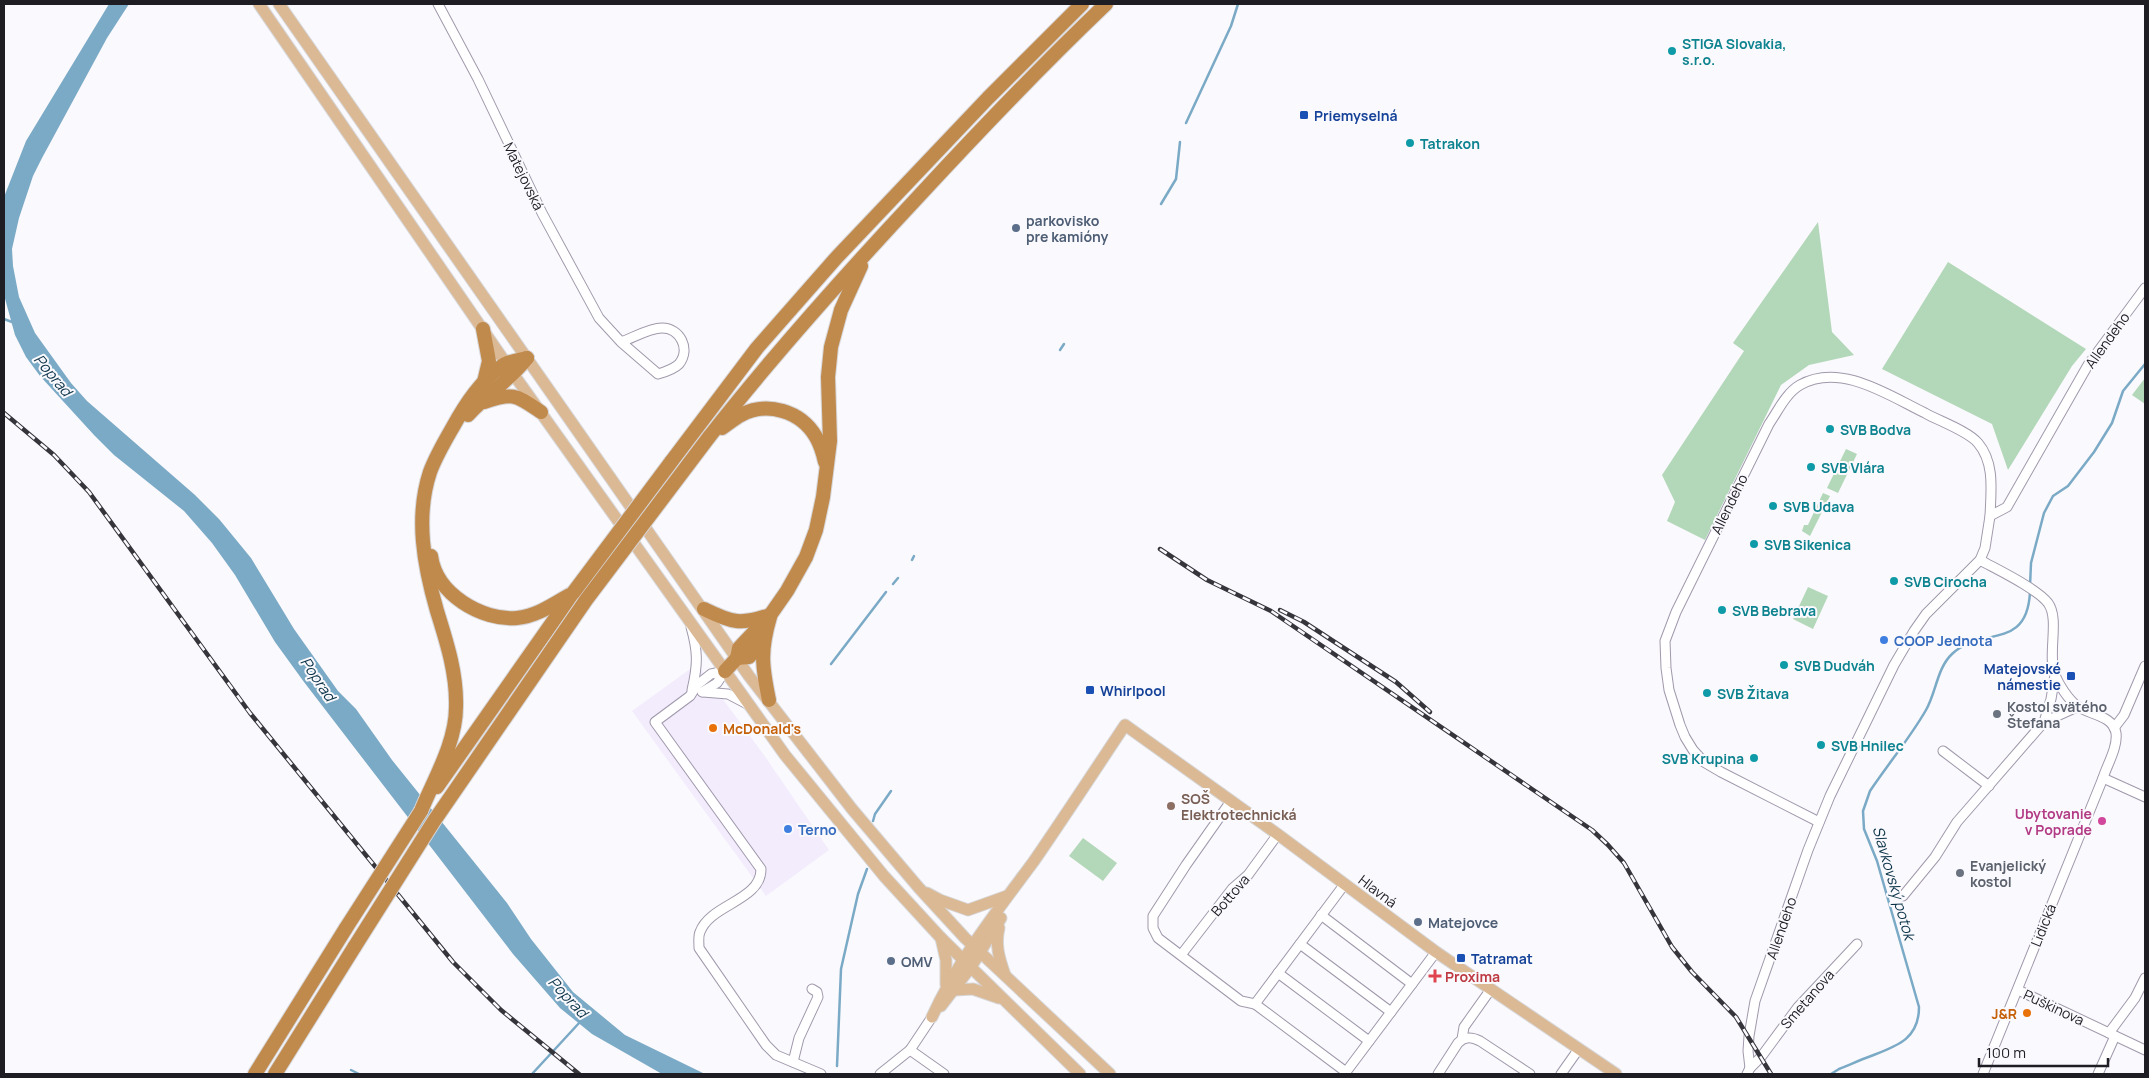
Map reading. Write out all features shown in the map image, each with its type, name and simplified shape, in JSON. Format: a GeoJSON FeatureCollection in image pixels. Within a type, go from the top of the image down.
{"type":"FeatureCollection","features":[{"type":"Feature","properties":{"kind":"highway"},"geometry":{"type":"LineString","coordinates":[[255,1074],[421,811],[573,593],[757,348],[838,256],[988,98],[1082,4]]}},
{"type":"Feature","properties":{"kind":"highway"},"geometry":{"type":"LineString","coordinates":[[276,1074],[434,822],[586,600],[710,437],[776,354],[868,251],[1005,103],[1106,4]]}},
{"type":"Feature","properties":{"kind":"highway"},"geometry":{"type":"LineString","coordinates":[[725,671],[736,658],[739,648],[771,614],[806,557],[820,513],[830,441],[828,386],[831,347],[841,310],[868,251]]}},
{"type":"Feature","properties":{"kind":"highway"},"geometry":{"type":"LineString","coordinates":[[483,329],[489,361],[483,384]]}},
{"type":"Feature","properties":{"kind":"highway"},"geometry":{"type":"LineString","coordinates":[[421,811],[453,733],[456,709],[456,682],[451,656],[426,564],[422,535],[424,496],[430,472],[461,412],[483,384],[527,358]]}},
{"type":"Feature","properties":{"kind":"highway"},"geometry":{"type":"LineString","coordinates":[[510,369],[464,419],[437,471],[430,496],[428,533],[432,561],[443,582],[457,599],[476,611],[496,618],[517,618],[537,613],[573,593]]}},
{"type":"Feature","properties":{"kind":"highway"},"geometry":{"type":"LineString","coordinates":[[479,404],[509,394],[522,398],[541,412]]}},
{"type":"Feature","properties":{"kind":"highway"},"geometry":{"type":"LineString","coordinates":[[710,437],[741,415],[762,408],[782,410],[792,414],[809,428],[820,446],[826,464]]}},
{"type":"Feature","properties":{"kind":"highway"},"geometry":{"type":"LineString","coordinates":[[704,609],[736,622],[751,621],[771,614]]}},
{"type":"Feature","properties":{"kind":"highway"},"geometry":{"type":"LineString","coordinates":[[768,700],[762,666],[764,639],[771,614]]}},
{"type":"Feature","properties":{"kind":"highway"},"geometry":{"type":"LineString","coordinates":[[736,658],[749,657],[764,639]]}},
{"type":"Feature","properties":{"kind":"main road"},"geometry":{"type":"LineString","coordinates":[[259,4],[510,369],[791,762],[874,864],[941,938],[1080,1074]]}},
{"type":"Feature","properties":{"kind":"main road"},"geometry":{"type":"LineString","coordinates":[[279,4],[704,609],[736,658],[768,700],[879,842],[919,888],[976,949],[1110,1074]]}},
{"type":"Feature","properties":{"kind":"main road","name":"Hlavná"},"geometry":{"type":"LineString","coordinates":[[1009,895],[1126,725],[1278,834],[1436,952],[1616,1074]]}},
{"type":"Feature","properties":{"kind":"main road"},"geometry":{"type":"LineString","coordinates":[[919,888],[940,900],[968,910],[1009,895]]}},
{"type":"Feature","properties":{"kind":"main road"},"geometry":{"type":"LineString","coordinates":[[1005,977],[998,956],[996,940],[1009,895]]}},
{"type":"Feature","properties":{"kind":"main road"},"geometry":{"type":"LineString","coordinates":[[932,1017],[1009,895]]}},
{"type":"Feature","properties":{"kind":"main road"},"geometry":{"type":"LineString","coordinates":[[976,949],[1001,918]]}},
{"type":"Feature","properties":{"kind":"main road"},"geometry":{"type":"LineString","coordinates":[[941,938],[951,988]]}},
{"type":"Feature","properties":{"kind":"main road"},"geometry":{"type":"LineString","coordinates":[[951,988],[973,989],[1003,999]]}},
{"type":"Feature","properties":{"kind":"street","name":"Matejovská"},"geometry":{"type":"LineString","coordinates":[[438,4],[478,79],[546,221],[599,318],[622,342],[658,374],[678,365],[682,358],[684,347],[681,338],[674,330],[662,328],[622,342]]}},
{"type":"Feature","properties":{"kind":"street","name":"Allendeho"},"geometry":{"type":"LineString","coordinates":[[1990,516],[2006,507],[2088,365],[2145,288]]}},
{"type":"Feature","properties":{"kind":"street","name":"Allendeho"},"geometry":{"type":"LineString","coordinates":[[1749,1071],[1748,1036],[1755,1001],[1819,822],[1903,648],[1926,614],[1980,560],[1985,548],[1990,516],[1991,467],[1978,442],[1966,434],[1890,396],[1858,382],[1837,376],[1821,377],[1799,386],[1785,399],[1769,424],[1676,612],[1665,641],[1669,690],[1685,737],[1704,762],[1819,822]]}},
{"type":"Feature","properties":{"kind":"street"},"geometry":{"type":"LineString","coordinates":[[1980,560],[2040,595],[2050,605],[2052,615],[2052,660],[2055,675],[2077,707],[2106,719],[2114,728]]}},
{"type":"Feature","properties":{"kind":"street"},"geometry":{"type":"LineString","coordinates":[[689,619],[698,656],[698,668],[690,696]]}},
{"type":"Feature","properties":{"kind":"street","name":"Lidická"},"geometry":{"type":"LineString","coordinates":[[1983,1074],[2103,778],[2116,738],[2114,728],[2124,715],[2145,666]]}},
{"type":"Feature","properties":{"kind":"street"},"geometry":{"type":"LineString","coordinates":[[690,696],[697,685],[711,674],[725,671]]}},
{"type":"Feature","properties":{"kind":"street"},"geometry":{"type":"LineString","coordinates":[[725,671],[717,683],[703,692],[690,696],[654,722],[761,869],[761,877],[756,886],[708,920],[699,933],[699,948],[766,1045],[776,1055],[821,1074]]}},
{"type":"Feature","properties":{"kind":"street"},"geometry":{"type":"LineString","coordinates":[[1903,896],[1935,857],[1957,822],[2044,722],[2051,699],[2055,675]]}},
{"type":"Feature","properties":{"kind":"street"},"geometry":{"type":"LineString","coordinates":[[703,692],[728,694],[749,705]]}},
{"type":"Feature","properties":{"kind":"street"},"geometry":{"type":"LineString","coordinates":[[2044,722],[2077,707]]}},
{"type":"Feature","properties":{"kind":"street"},"geometry":{"type":"LineString","coordinates":[[1943,751],[1989,786]]}},
{"type":"Feature","properties":{"kind":"street"},"geometry":{"type":"LineString","coordinates":[[2103,778],[2145,797]]}},
{"type":"Feature","properties":{"kind":"street"},"geometry":{"type":"LineString","coordinates":[[1232,801],[1186,865],[1153,916],[1152,922],[1155,934],[1241,1001],[1255,1004],[1346,1072],[1436,952]]}},
{"type":"Feature","properties":{"kind":"street","name":"Bottova"},"geometry":{"type":"LineString","coordinates":[[1182,955],[1232,889],[1248,875],[1278,834]]}},
{"type":"Feature","properties":{"kind":"street"},"geometry":{"type":"LineString","coordinates":[[1255,1004],[1344,885]]}},
{"type":"Feature","properties":{"kind":"street"},"geometry":{"type":"LineString","coordinates":[[1321,915],[1412,984]]}},
{"type":"Feature","properties":{"kind":"street"},"geometry":{"type":"LineString","coordinates":[[1300,944],[1391,1012]]}},
{"type":"Feature","properties":{"kind":"street","name":"Smetanova"},"geometry":{"type":"LineString","coordinates":[[1749,1071],[1798,1008],[1857,944]]}},
{"type":"Feature","properties":{"kind":"street"},"geometry":{"type":"LineString","coordinates":[[1278,973],[1370,1041]]}},
{"type":"Feature","properties":{"kind":"street"},"geometry":{"type":"LineString","coordinates":[[2098,1074],[2112,1035],[2145,978]]}},
{"type":"Feature","properties":{"kind":"street"},"geometry":{"type":"LineString","coordinates":[[793,1062],[799,1038],[818,997],[817,992],[812,988]]}},
{"type":"Feature","properties":{"kind":"street"},"geometry":{"type":"LineString","coordinates":[[1438,1074],[1462,1039],[1464,1027],[1491,989]]}},
{"type":"Feature","properties":{"kind":"street","name":"Puškinova"},"geometry":{"type":"LineString","coordinates":[[2018,990],[2145,1050]]}},
{"type":"Feature","properties":{"kind":"street"},"geometry":{"type":"LineString","coordinates":[[880,1074],[910,1050],[932,1017]]}},
{"type":"Feature","properties":{"kind":"street"},"geometry":{"type":"LineString","coordinates":[[1462,1039],[1471,1038],[1480,1041],[1530,1074]]}},
{"type":"Feature","properties":{"kind":"street"},"geometry":{"type":"LineString","coordinates":[[910,1050],[944,1074]]}},
{"type":"Feature","properties":{"kind":"street"},"geometry":{"type":"LineString","coordinates":[[1561,1074],[1578,1050]]}},
{"type":"Feature","properties":{"kind":"shaded area"},"geometry":{"type":"Polygon","coordinates":[[[697,664],[764,755],[829,850],[766,896],[632,711],[697,664]]]}},
{"type":"Feature","properties":{"kind":"green space"},"geometry":{"type":"Polygon","coordinates":[[[1818,222],[1832,332],[1854,355],[1809,365],[1781,385],[1705,540],[1667,521],[1675,502],[1662,475],[1744,351],[1733,343],[1818,222]]]}},
{"type":"Feature","properties":{"kind":"green space"},"geometry":{"type":"Polygon","coordinates":[[[1948,262],[2086,349],[2072,366],[2008,470],[1992,424],[1882,369],[1948,262]]]}},
{"type":"Feature","properties":{"kind":"green space"},"geometry":{"type":"Polygon","coordinates":[[[2145,378],[2145,404],[2132,395],[2145,378]]]}},
{"type":"Feature","properties":{"kind":"green space"},"geometry":{"type":"Polygon","coordinates":[[[1846,449],[1857,454],[1838,493],[1827,488],[1846,449]]]}},
{"type":"Feature","properties":{"kind":"green space"},"geometry":{"type":"Polygon","coordinates":[[[1823,493],[1830,496],[1810,536],[1802,531],[1804,525],[1808,525],[1823,493]]]}},
{"type":"Feature","properties":{"kind":"green space"},"geometry":{"type":"Polygon","coordinates":[[[1808,587],[1828,596],[1813,629],[1793,619],[1808,587]]]}},
{"type":"Feature","properties":{"kind":"green space"},"geometry":{"type":"Polygon","coordinates":[[[1083,838],[1117,863],[1103,881],[1069,856],[1083,838]]]}},
{"type":"Feature","properties":{"kind":"water","name":"Poprad"},"geometry":{"type":"Polygon","coordinates":[[[109,4],[129,4],[107,38],[33,176],[19,218],[12,249],[19,297],[35,333],[71,383],[87,401],[195,495],[219,519],[251,558],[294,629],[338,691],[356,709],[392,760],[507,903],[531,939],[573,992],[625,1035],[705,1074],[662,1074],[592,1034],[560,1008],[513,954],[304,682],[275,642],[235,575],[212,543],[184,511],[114,455],[94,435],[40,376],[26,357],[15,335],[4,295],[4,197],[26,141],[109,4]]]}},
{"type":"Feature","properties":{"kind":"waterway"},"geometry":{"type":"LineString","coordinates":[[1186,123],[1231,26],[1238,4]]}},
{"type":"Feature","properties":{"kind":"waterway"},"geometry":{"type":"LineString","coordinates":[[1161,204],[1176,179],[1180,142]]}},
{"type":"Feature","properties":{"kind":"waterway"},"geometry":{"type":"LineString","coordinates":[[4,319],[12,322]]}},
{"type":"Feature","properties":{"kind":"waterway"},"geometry":{"type":"LineString","coordinates":[[1060,350],[1064,344]]}},
{"type":"Feature","properties":{"kind":"waterway","name":"Slavkovský potok"},"geometry":{"type":"LineString","coordinates":[[2030,586],[2031,563],[2044,513],[2053,496],[2068,486],[2094,452],[2112,423],[2123,391],[2145,364]]}},
{"type":"Feature","properties":{"kind":"waterway"},"geometry":{"type":"LineString","coordinates":[[912,560],[914,556]]}},
{"type":"Feature","properties":{"kind":"waterway"},"geometry":{"type":"LineString","coordinates":[[893,584],[898,578]]}},
{"type":"Feature","properties":{"kind":"waterway"},"geometry":{"type":"LineString","coordinates":[[831,664],[886,592]]}},
{"type":"Feature","properties":{"kind":"waterway","name":"Slavkovský potok"},"geometry":{"type":"LineString","coordinates":[[1831,1074],[1898,1045],[1911,1034],[1918,1018],[1919,1007],[1877,861],[1864,829],[1863,811],[1870,791],[1926,710],[1947,660],[1964,646],[2001,635],[2021,623],[2027,610],[2030,592]]}},
{"type":"Feature","properties":{"kind":"waterway"},"geometry":{"type":"LineString","coordinates":[[873,821],[875,814],[891,791]]}},
{"type":"Feature","properties":{"kind":"waterway"},"geometry":{"type":"LineString","coordinates":[[837,1066],[841,969],[858,894],[867,869]]}},
{"type":"Feature","properties":{"kind":"waterway","name":"Poprad"},"geometry":{"type":"LineString","coordinates":[[532,1074],[580,1022]]}},
{"type":"Feature","properties":{"kind":"waterway"},"geometry":{"type":"LineString","coordinates":[[351,1070],[359,1074]]}},
{"type":"Feature","properties":{"kind":"railway"},"geometry":{"type":"LineString","coordinates":[[4,413],[54,455],[89,492],[250,713],[453,962],[501,1010],[579,1074]]}},
{"type":"Feature","properties":{"kind":"railway"},"geometry":{"type":"LineString","coordinates":[[1160,549],[1207,580],[1271,611],[1592,830],[1624,863],[1672,947],[1692,972],[1736,1017],[1771,1074]]}},
{"type":"Feature","properties":{"kind":"railway"},"geometry":{"type":"LineString","coordinates":[[1280,610],[1304,622],[1396,682],[1430,712]]}},
{"type":"Feature","properties":{"kind":"place","name":"STIGA Slovakia, s.r.o."},"geometry":{"type":"Point","coordinates":[1672,51]}},
{"type":"Feature","properties":{"kind":"place","name":"Priemyselná"},"geometry":{"type":"Point","coordinates":[1304,115]}},
{"type":"Feature","properties":{"kind":"place","name":"Tatrakon"},"geometry":{"type":"Point","coordinates":[1410,143]}},
{"type":"Feature","properties":{"kind":"place","name":"parkovisko pre kamióny"},"geometry":{"type":"Point","coordinates":[1016,228]}},
{"type":"Feature","properties":{"kind":"place","name":"SVB Bodva"},"geometry":{"type":"Point","coordinates":[1830,429]}},
{"type":"Feature","properties":{"kind":"place","name":"SVB Vlára"},"geometry":{"type":"Point","coordinates":[1811,467]}},
{"type":"Feature","properties":{"kind":"place","name":"SVB Udava"},"geometry":{"type":"Point","coordinates":[1773,506]}},
{"type":"Feature","properties":{"kind":"place","name":"SVB Sikenica"},"geometry":{"type":"Point","coordinates":[1754,544]}},
{"type":"Feature","properties":{"kind":"place","name":"SVB Cirocha"},"geometry":{"type":"Point","coordinates":[1894,581]}},
{"type":"Feature","properties":{"kind":"place","name":"SVB Bebrava"},"geometry":{"type":"Point","coordinates":[1722,610]}},
{"type":"Feature","properties":{"kind":"place","name":"COOP Jednota"},"geometry":{"type":"Point","coordinates":[1884,640]}},
{"type":"Feature","properties":{"kind":"place","name":"SVB Dudváh"},"geometry":{"type":"Point","coordinates":[1784,665]}},
{"type":"Feature","properties":{"kind":"place","name":"Matejovské námestie"},"geometry":{"type":"Point","coordinates":[2071,676]}},
{"type":"Feature","properties":{"kind":"place","name":"Whirlpool"},"geometry":{"type":"Point","coordinates":[1090,690]}},
{"type":"Feature","properties":{"kind":"place","name":"SVB Žitava"},"geometry":{"type":"Point","coordinates":[1707,693]}},
{"type":"Feature","properties":{"kind":"place","name":"Kostol svätého Štefana"},"geometry":{"type":"Point","coordinates":[1997,714]}},
{"type":"Feature","properties":{"kind":"place","name":"McDonald's"},"geometry":{"type":"Point","coordinates":[713,728]}},
{"type":"Feature","properties":{"kind":"place","name":"SVB Hnilec"},"geometry":{"type":"Point","coordinates":[1821,745]}},
{"type":"Feature","properties":{"kind":"place","name":"SVB Krupina"},"geometry":{"type":"Point","coordinates":[1754,758]}},
{"type":"Feature","properties":{"kind":"place","name":"SOŠ Elektrotechnická"},"geometry":{"type":"Point","coordinates":[1171,806]}},
{"type":"Feature","properties":{"kind":"place","name":"Ubytovanie v Poprade"},"geometry":{"type":"Point","coordinates":[2102,821]}},
{"type":"Feature","properties":{"kind":"place","name":"Terno"},"geometry":{"type":"Point","coordinates":[788,829]}},
{"type":"Feature","properties":{"kind":"place","name":"Evanjelický kostol"},"geometry":{"type":"Point","coordinates":[1960,873]}},
{"type":"Feature","properties":{"kind":"place","name":"Matejovce"},"geometry":{"type":"Point","coordinates":[1418,922]}},
{"type":"Feature","properties":{"kind":"place","name":"Tatramat"},"geometry":{"type":"Point","coordinates":[1461,958]}},
{"type":"Feature","properties":{"kind":"place","name":"OMV"},"geometry":{"type":"Point","coordinates":[891,961]}},
{"type":"Feature","properties":{"kind":"place","name":"Proxima"},"geometry":{"type":"Point","coordinates":[1435,976]}},
{"type":"Feature","properties":{"kind":"place","name":"J&R"},"geometry":{"type":"Point","coordinates":[2027,1013]}}]}
